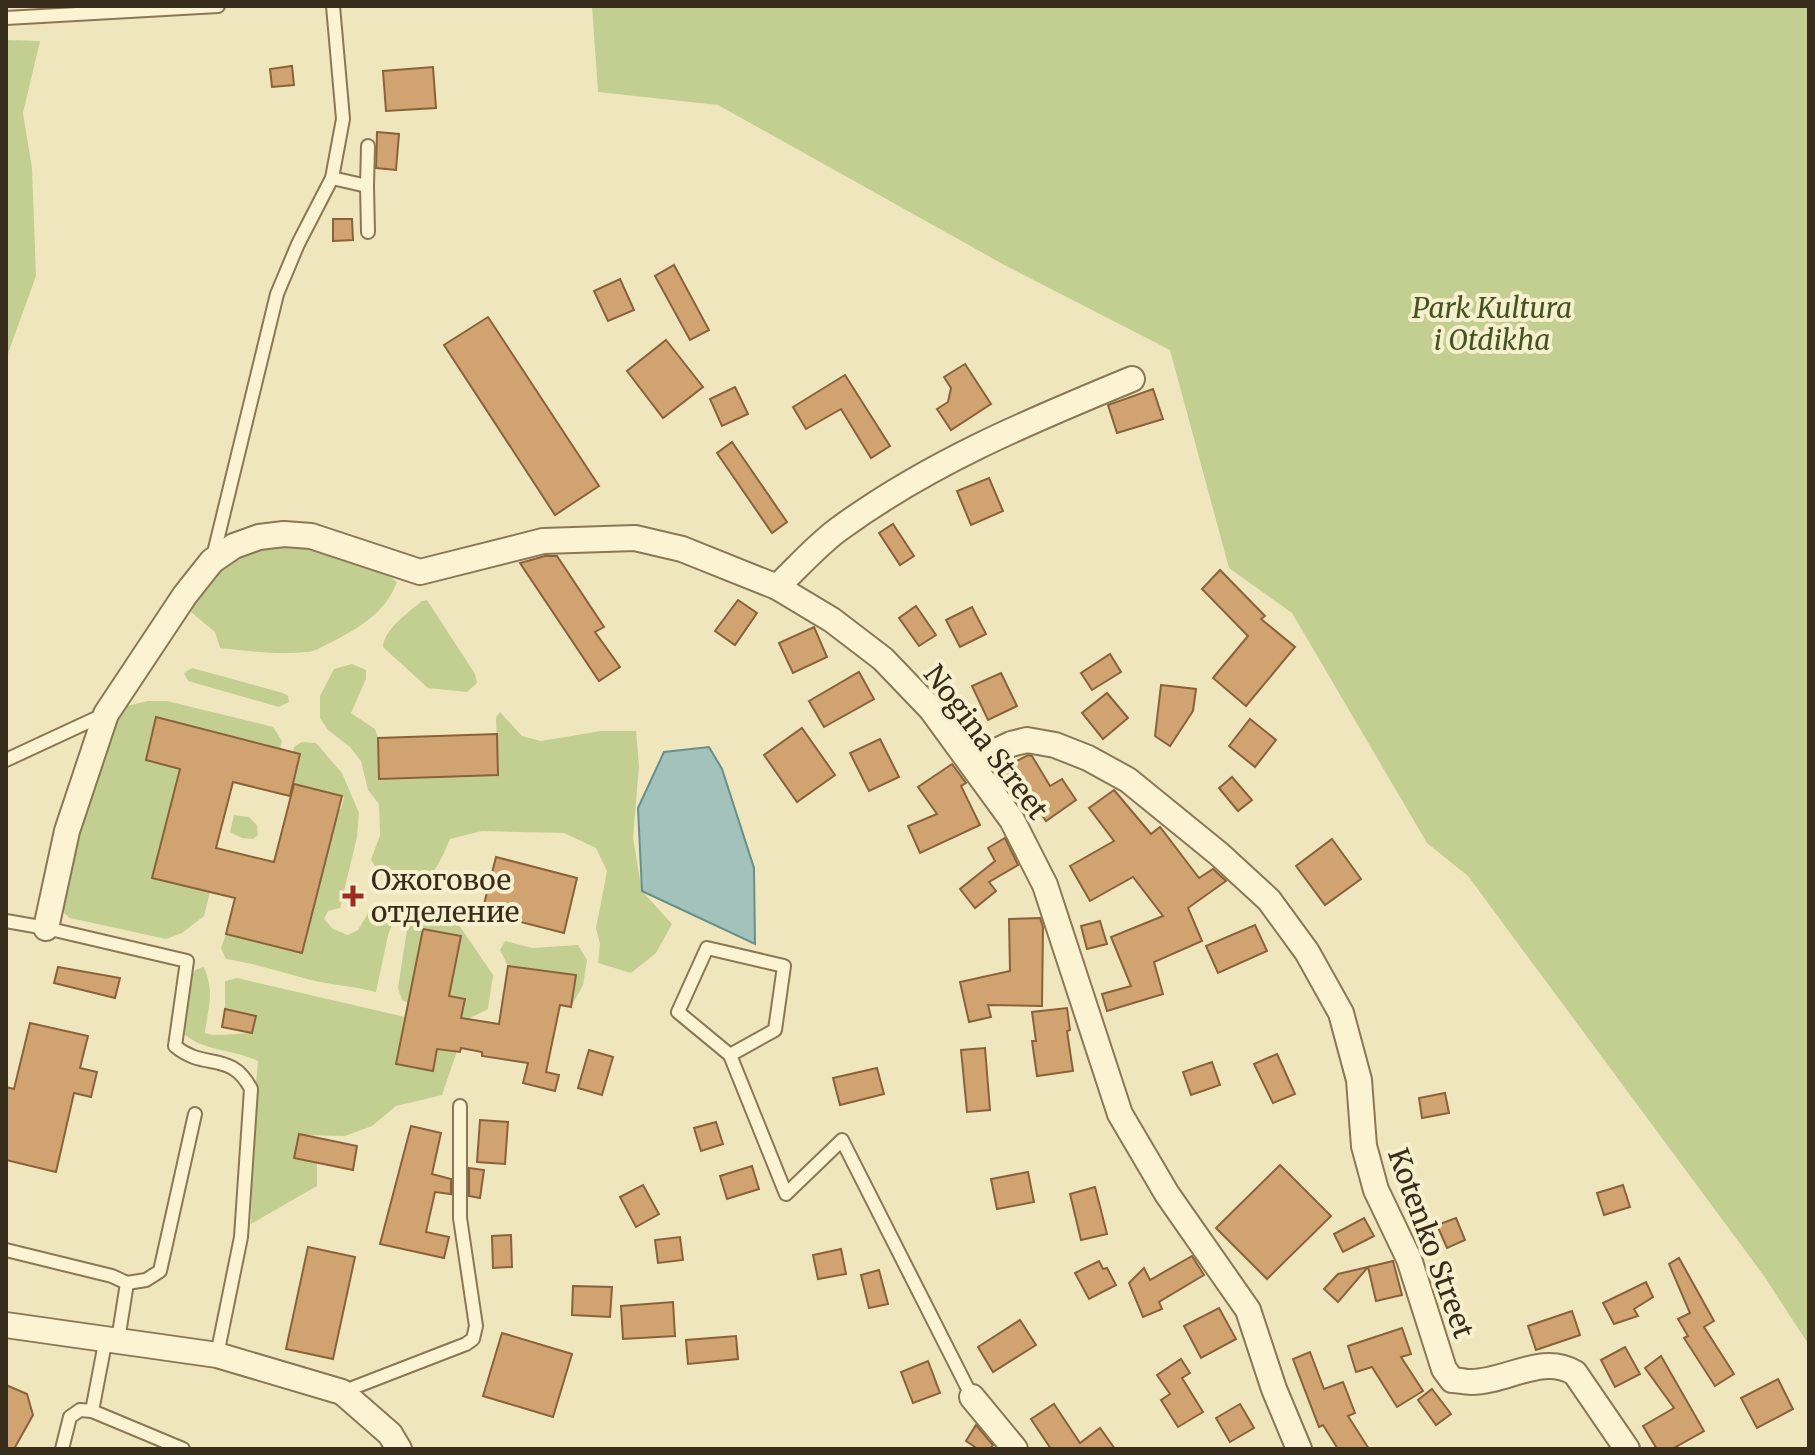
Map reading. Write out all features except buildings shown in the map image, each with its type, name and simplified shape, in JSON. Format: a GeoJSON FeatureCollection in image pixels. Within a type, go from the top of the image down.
{"type":"FeatureCollection","features":[{"type":"Feature","properties":{"kind":"street"},"geometry":{"type":"LineString","coordinates":[[777,587],[837,530],[915,479],[1005,432],[1132,379]]}},
{"type":"Feature","properties":{"kind":"street","name":"Nogina Street"},"geometry":{"type":"LineString","coordinates":[[46,928],[67,831],[106,714],[185,595],[212,561],[234,546],[259,537],[284,534],[311,536],[420,572],[543,541],[635,538],[682,549],[777,587],[832,620],[883,659],[931,709],[1012,820],[1045,885],[1120,1114],[1167,1194],[1248,1310],[1274,1389],[1299,1449]]}},
{"type":"Feature","properties":{"kind":"street","name":"Kotenko Street"},"geometry":{"type":"LineString","coordinates":[[971,763],[1027,740],[1055,745],[1088,758],[1128,780],[1219,854],[1269,900],[1307,952],[1341,1013],[1359,1080],[1364,1146],[1376,1190],[1409,1259],[1444,1369],[1452,1380],[1472,1382],[1548,1365],[1563,1366],[1575,1373],[1627,1449]]}},
{"type":"Feature","properties":{"kind":"street"},"geometry":{"type":"LineString","coordinates":[[6,1325],[217,1355],[342,1392],[390,1434],[399,1449]]}},
{"type":"Feature","properties":{"kind":"street"},"geometry":{"type":"LineString","coordinates":[[972,1397],[1015,1449]]}},
{"type":"Feature","properties":{"kind":"lane"},"geometry":{"type":"LineString","coordinates":[[6,18],[74,10],[218,6]]}},
{"type":"Feature","properties":{"kind":"lane"},"geometry":{"type":"LineString","coordinates":[[212,561],[277,294],[298,244],[332,178],[343,119],[333,6]]}},
{"type":"Feature","properties":{"kind":"lane"},"geometry":{"type":"LineString","coordinates":[[368,146],[368,232]]}},
{"type":"Feature","properties":{"kind":"lane"},"geometry":{"type":"LineString","coordinates":[[332,178],[367,186]]}},
{"type":"Feature","properties":{"kind":"lane"},"geometry":{"type":"LineString","coordinates":[[6,760],[106,714]]}},
{"type":"Feature","properties":{"kind":"lane"},"geometry":{"type":"LineString","coordinates":[[6,921],[187,961],[175,1046],[187,1056],[230,1065],[243,1074],[251,1089],[241,1237],[217,1355]]}},
{"type":"Feature","properties":{"kind":"lane"},"geometry":{"type":"LineString","coordinates":[[730,1055],[775,1030],[784,966],[707,948],[678,1012],[730,1055],[786,1194],[842,1140],[972,1397]]}},
{"type":"Feature","properties":{"kind":"lane"},"geometry":{"type":"LineString","coordinates":[[342,1392],[473,1339],[476,1326],[460,1218],[460,1106]]}},
{"type":"Feature","properties":{"kind":"lane"},"geometry":{"type":"LineString","coordinates":[[6,1250],[112,1276],[127,1283],[146,1280],[160,1271],[195,1114]]}},
{"type":"Feature","properties":{"kind":"lane"},"geometry":{"type":"LineString","coordinates":[[92,1411],[127,1283]]}},
{"type":"Feature","properties":{"kind":"lane"},"geometry":{"type":"LineString","coordinates":[[62,1449],[70,1417],[80,1410],[92,1411],[183,1449]]}},
{"type":"Feature","properties":{"kind":"green space","name":"Park Kultura i Otdikha"},"geometry":{"type":"Polygon","coordinates":[[[592,6],[1809,6],[1809,1345],[1764,1276],[1468,876],[1427,843],[1292,613],[1229,568],[1170,350],[1008,267],[718,105],[598,92],[592,6]]]}},
{"type":"Feature","properties":{"kind":"green space"},"geometry":{"type":"Polygon","coordinates":[[[6,40],[40,41],[23,113],[32,168],[36,276],[6,359],[6,40]]]}},
{"type":"Feature","properties":{"kind":"green space"},"geometry":{"type":"Polygon","coordinates":[[[302,545],[364,563],[387,575],[397,582],[392,593],[370,619],[313,651],[275,653],[220,648],[215,632],[191,612],[206,584],[233,558],[251,548],[302,545]]]}},
{"type":"Feature","properties":{"kind":"green space"},"geometry":{"type":"Polygon","coordinates":[[[427,600],[475,674],[477,683],[467,692],[428,688],[383,647],[384,640],[398,621],[427,600]]]}},
{"type":"Feature","properties":{"kind":"green space"},"geometry":{"type":"Polygon","coordinates":[[[352,664],[366,670],[366,679],[351,713],[375,729],[380,779],[498,775],[496,717],[500,712],[522,736],[541,741],[601,731],[636,731],[639,766],[633,838],[642,891],[672,924],[656,953],[631,973],[598,963],[600,944],[596,928],[607,871],[596,848],[564,833],[482,831],[450,839],[439,864],[427,876],[411,880],[383,878],[371,860],[380,835],[379,804],[368,790],[361,761],[350,747],[328,730],[320,718],[320,696],[334,669],[352,664]]]}},
{"type":"Feature","properties":{"kind":"green space"},"geometry":{"type":"Polygon","coordinates":[[[192,668],[283,693],[288,696],[289,702],[279,707],[188,681],[184,673],[192,668]]]}},
{"type":"Feature","properties":{"kind":"green space"},"geometry":{"type":"Polygon","coordinates":[[[148,701],[167,701],[273,727],[282,741],[280,749],[156,718],[146,760],[180,769],[152,877],[210,892],[204,916],[182,933],[166,939],[70,918],[60,910],[79,825],[97,765],[122,707],[148,701]]]}},
{"type":"Feature","properties":{"kind":"green space"},"geometry":{"type":"Polygon","coordinates":[[[302,742],[316,743],[342,773],[359,813],[357,837],[340,908],[328,911],[324,919],[333,929],[348,935],[358,930],[370,910],[388,904],[399,907],[388,935],[376,992],[226,959],[221,948],[226,934],[302,953],[344,797],[293,784],[300,755],[293,752],[294,747],[302,742]]]}},
{"type":"Feature","properties":{"kind":"green space"},"geometry":{"type":"Polygon","coordinates":[[[234,815],[249,817],[257,825],[258,835],[253,839],[242,838],[230,832],[234,815]]]}},
{"type":"Feature","properties":{"kind":"green space"},"geometry":{"type":"Polygon","coordinates":[[[430,912],[459,925],[493,975],[488,1009],[468,1019],[442,1095],[396,1106],[372,1126],[345,1136],[300,1135],[295,1157],[317,1163],[317,1186],[251,1224],[253,1119],[258,1061],[200,1044],[183,1033],[191,977],[195,970],[204,967],[209,985],[205,1033],[252,1033],[256,1016],[225,1009],[225,981],[237,978],[405,1017],[396,1064],[432,1071],[442,1024],[465,999],[449,996],[461,937],[423,929],[408,1003],[402,1000],[398,988],[408,923],[430,912]]]}},
{"type":"Feature","properties":{"kind":"green space"},"geometry":{"type":"Polygon","coordinates":[[[505,941],[532,948],[578,945],[587,960],[583,985],[571,1007],[575,975],[508,966],[500,950],[505,941]]]}},
{"type":"Feature","properties":{"kind":"water"},"geometry":{"type":"Polygon","coordinates":[[[709,747],[722,769],[754,868],[755,944],[642,891],[638,808],[664,752],[709,747]]]}},
{"type":"Feature","properties":{"kind":"place","name":"Ожоговое отделение"},"geometry":{"type":"Point","coordinates":[353,896]}}]}
